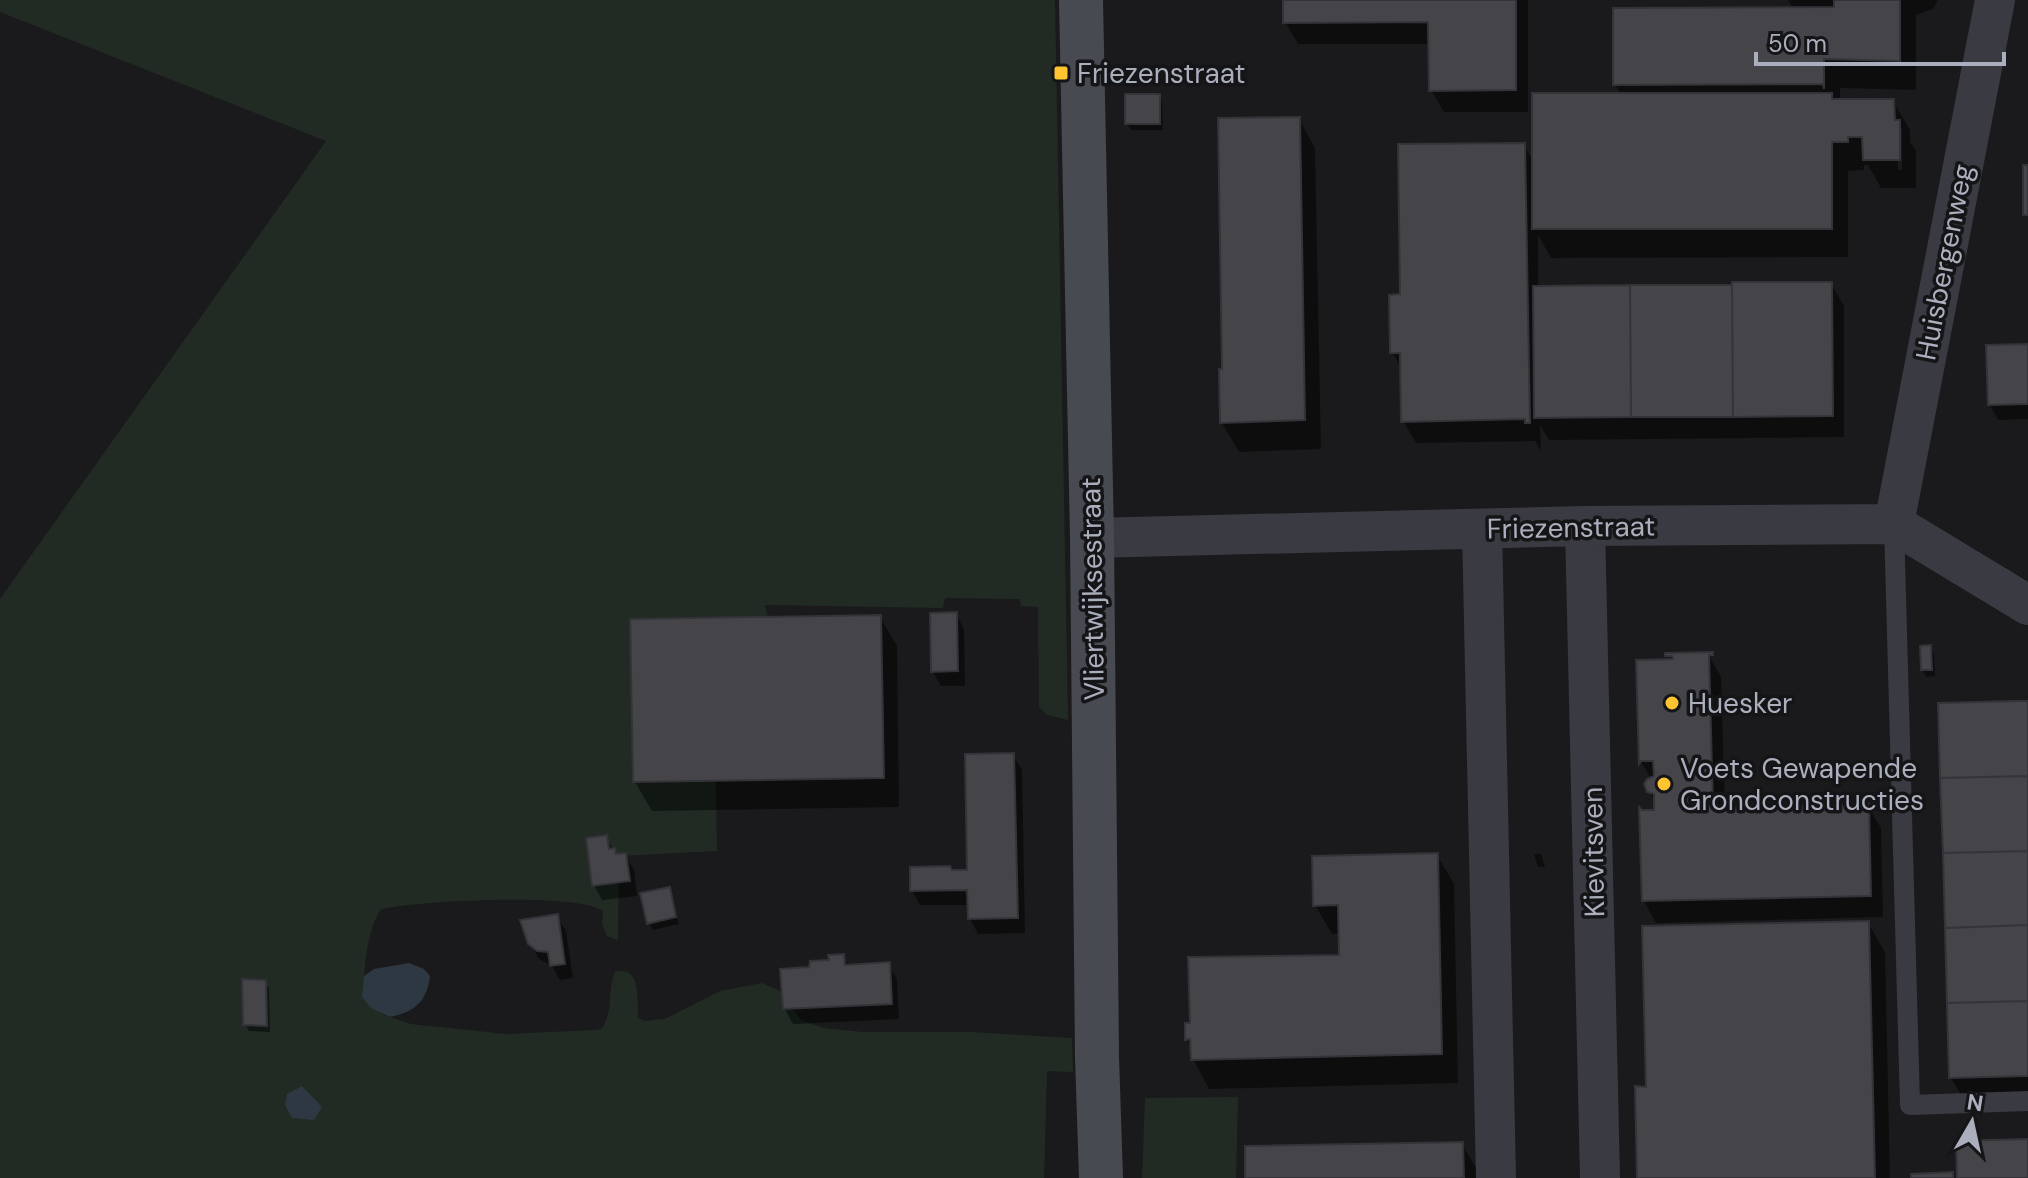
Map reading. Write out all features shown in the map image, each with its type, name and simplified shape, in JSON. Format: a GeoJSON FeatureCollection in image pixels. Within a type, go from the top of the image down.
{"type":"FeatureCollection","features":[{"type":"Feature","properties":{"kind":"street","name":"Vliertwijksestraat"},"geometry":{"type":"LineString","coordinates":[[1081,0],[1101,1178]]}},
{"type":"Feature","properties":{"kind":"street","name":"Huisbergenweg"},"geometry":{"type":"LineString","coordinates":[[1894,524],[1995,0]]}},
{"type":"Feature","properties":{"kind":"street","name":"Friezenstraat"},"geometry":{"type":"LineString","coordinates":[[1092,538],[1585,526],[1894,524]]}},
{"type":"Feature","properties":{"kind":"street"},"geometry":{"type":"LineString","coordinates":[[1894,524],[2028,605]]}},
{"type":"Feature","properties":{"kind":"street","name":"Kievitsven"},"geometry":{"type":"LineString","coordinates":[[1585,526],[1600,1178]]}},
{"type":"Feature","properties":{"kind":"street"},"geometry":{"type":"LineString","coordinates":[[1482,529],[1496,1178]]}},
{"type":"Feature","properties":{"kind":"lane"},"geometry":{"type":"LineString","coordinates":[[1894,524],[1910,1105],[2028,1101]]}},
{"type":"Feature","properties":{"kind":"shaded area"},"geometry":{"type":"Polygon","coordinates":[[[0,0],[1055,0],[1068,720],[1047,715],[1039,707],[1038,607],[1021,606],[1020,599],[945,598],[943,608],[765,605],[773,640],[714,688],[717,851],[619,856],[618,940],[607,936],[602,924],[603,911],[587,905],[496,900],[381,909],[369,940],[363,997],[384,1015],[411,1024],[506,1034],[593,1030],[601,1029],[605,1023],[615,972],[624,971],[634,979],[638,1018],[645,1021],[665,1019],[720,991],[762,983],[780,991],[801,1020],[823,1028],[862,1032],[970,1032],[1072,1038],[1073,1072],[1047,1071],[1044,1178],[0,1178],[0,599],[326,141],[0,12],[0,0]]]}},
{"type":"Feature","properties":{"kind":"shaded area"},"geometry":{"type":"Polygon","coordinates":[[[409,963],[424,969],[430,976],[423,999],[406,1012],[390,1017],[371,1008],[362,997],[364,976],[374,969],[409,963]]]}},
{"type":"Feature","properties":{"kind":"shaded area"},"geometry":{"type":"Polygon","coordinates":[[[302,1086],[322,1107],[314,1120],[292,1118],[285,1105],[287,1094],[302,1086]]]}},
{"type":"Feature","properties":{"kind":"shaded area"},"geometry":{"type":"Polygon","coordinates":[[[1238,1097],[1236,1178],[1142,1178],[1145,1098],[1238,1097]]]}},
{"type":"Feature","properties":{"kind":"building"},"geometry":{"type":"Polygon","coordinates":[[[1283,0],[1516,0],[1516,90],[1429,91],[1428,22],[1283,23],[1283,0]]]}},
{"type":"Feature","properties":{"kind":"building"},"geometry":{"type":"Polygon","coordinates":[[[1834,0],[1900,0],[1900,61],[1824,59],[1824,89],[1823,84],[1613,85],[1613,8],[1834,7],[1834,0]]]}},
{"type":"Feature","properties":{"kind":"building"},"geometry":{"type":"Polygon","coordinates":[[[1532,93],[1832,93],[1832,99],[1894,99],[1895,120],[1900,120],[1900,160],[1863,160],[1862,137],[1848,137],[1848,142],[1832,142],[1832,229],[1532,229],[1532,93]]]}},
{"type":"Feature","properties":{"kind":"building"},"geometry":{"type":"Polygon","coordinates":[[[1125,94],[1160,94],[1160,124],[1125,124],[1125,94]]]}},
{"type":"Feature","properties":{"kind":"building"},"geometry":{"type":"Polygon","coordinates":[[[1300,117],[1305,420],[1220,423],[1218,118],[1300,117]]]}},
{"type":"Feature","properties":{"kind":"building"},"geometry":{"type":"Polygon","coordinates":[[[1525,143],[1530,423],[1525,423],[1525,419],[1401,422],[1400,353],[1390,353],[1389,295],[1400,294],[1398,144],[1525,143]]]}},
{"type":"Feature","properties":{"kind":"building"},"geometry":{"type":"Polygon","coordinates":[[[2023,165],[2028,165],[2028,215],[2023,215],[2023,165]]]}},
{"type":"Feature","properties":{"kind":"building"},"geometry":{"type":"Polygon","coordinates":[[[1732,282],[1832,282],[1833,416],[1733,417],[1732,282]]]}},
{"type":"Feature","properties":{"kind":"building"},"geometry":{"type":"Polygon","coordinates":[[[1630,285],[1631,417],[1534,418],[1533,286],[1630,285]]]}},
{"type":"Feature","properties":{"kind":"building"},"geometry":{"type":"Polygon","coordinates":[[[1630,285],[1732,285],[1733,417],[1631,417],[1630,285]]]}},
{"type":"Feature","properties":{"kind":"building"},"geometry":{"type":"Polygon","coordinates":[[[2028,344],[2028,404],[1988,405],[1986,345],[2028,344]]]}},
{"type":"Feature","properties":{"kind":"building"},"geometry":{"type":"Polygon","coordinates":[[[957,612],[958,671],[931,672],[930,613],[957,612]]]}},
{"type":"Feature","properties":{"kind":"building"},"geometry":{"type":"Polygon","coordinates":[[[881,615],[884,778],[633,782],[630,619],[881,615]]]}},
{"type":"Feature","properties":{"kind":"building"},"geometry":{"type":"Polygon","coordinates":[[[1931,645],[1932,670],[1921,670],[1920,646],[1931,645]]]}},
{"type":"Feature","properties":{"kind":"building"},"geometry":{"type":"Polygon","coordinates":[[[1713,652],[1709,655],[1713,808],[1869,804],[1871,896],[1642,901],[1639,807],[1654,810],[1654,794],[1647,792],[1644,784],[1654,776],[1653,761],[1641,761],[1639,764],[1636,660],[1673,659],[1665,653],[1713,652]]]}},
{"type":"Feature","properties":{"kind":"building"},"geometry":{"type":"Polygon","coordinates":[[[2028,701],[2028,776],[1940,778],[1938,703],[2028,701]]]}},
{"type":"Feature","properties":{"kind":"building"},"geometry":{"type":"Polygon","coordinates":[[[1014,753],[1018,918],[968,919],[967,890],[910,891],[910,867],[950,866],[952,870],[967,870],[965,754],[1014,753]]]}},
{"type":"Feature","properties":{"kind":"building"},"geometry":{"type":"Polygon","coordinates":[[[2028,776],[2028,851],[1943,853],[1940,778],[2028,776]]]}},
{"type":"Feature","properties":{"kind":"building"},"geometry":{"type":"Polygon","coordinates":[[[607,835],[609,849],[615,848],[616,854],[626,853],[630,881],[592,886],[586,838],[607,835]]]}},
{"type":"Feature","properties":{"kind":"building"},"geometry":{"type":"Polygon","coordinates":[[[2028,851],[2028,925],[1945,928],[1943,853],[2028,851]]]}},
{"type":"Feature","properties":{"kind":"building"},"geometry":{"type":"Polygon","coordinates":[[[1438,853],[1442,1054],[1191,1060],[1190,1039],[1185,1040],[1185,1023],[1190,1023],[1188,957],[1339,955],[1338,905],[1313,906],[1312,856],[1438,853]]]}},
{"type":"Feature","properties":{"kind":"building"},"geometry":{"type":"Polygon","coordinates":[[[670,887],[676,917],[647,924],[640,893],[670,887]]]}},
{"type":"Feature","properties":{"kind":"building"},"geometry":{"type":"Polygon","coordinates":[[[558,914],[565,964],[550,966],[548,952],[537,951],[528,944],[520,920],[558,914]]]}},
{"type":"Feature","properties":{"kind":"building"},"geometry":{"type":"Polygon","coordinates":[[[1869,921],[1875,1178],[1637,1178],[1635,1086],[1646,1087],[1642,926],[1869,921]]]}},
{"type":"Feature","properties":{"kind":"building"},"geometry":{"type":"Polygon","coordinates":[[[2028,925],[2028,1001],[1947,1003],[1945,928],[2028,925]]]}},
{"type":"Feature","properties":{"kind":"building"},"geometry":{"type":"Polygon","coordinates":[[[844,954],[845,965],[890,962],[892,1004],[783,1009],[780,969],[809,967],[810,961],[829,960],[828,955],[844,954]]]}},
{"type":"Feature","properties":{"kind":"building"},"geometry":{"type":"Polygon","coordinates":[[[242,979],[266,980],[267,1026],[243,1025],[242,979]]]}},
{"type":"Feature","properties":{"kind":"building"},"geometry":{"type":"Polygon","coordinates":[[[2028,1001],[2028,1076],[1949,1078],[1947,1003],[2028,1001]]]}},
{"type":"Feature","properties":{"kind":"building"},"geometry":{"type":"Polygon","coordinates":[[[2028,1139],[2028,1178],[1957,1178],[1956,1141],[2028,1139]]]}},
{"type":"Feature","properties":{"kind":"building"},"geometry":{"type":"Polygon","coordinates":[[[1463,1142],[1464,1178],[1245,1178],[1245,1146],[1463,1142]]]}},
{"type":"Feature","properties":{"kind":"building"},"geometry":{"type":"Polygon","coordinates":[[[1953,1172],[1953,1178],[1911,1178],[1911,1174],[1953,1172]]]}},
{"type":"Feature","properties":{"kind":"place","name":"Friezenstraat"},"geometry":{"type":"Point","coordinates":[1061,73]}},
{"type":"Feature","properties":{"kind":"place","name":"Huesker"},"geometry":{"type":"Point","coordinates":[1672,703]}},
{"type":"Feature","properties":{"kind":"place","name":"Voets Gewapende Grondconstructies"},"geometry":{"type":"Point","coordinates":[1664,784]}}]}
